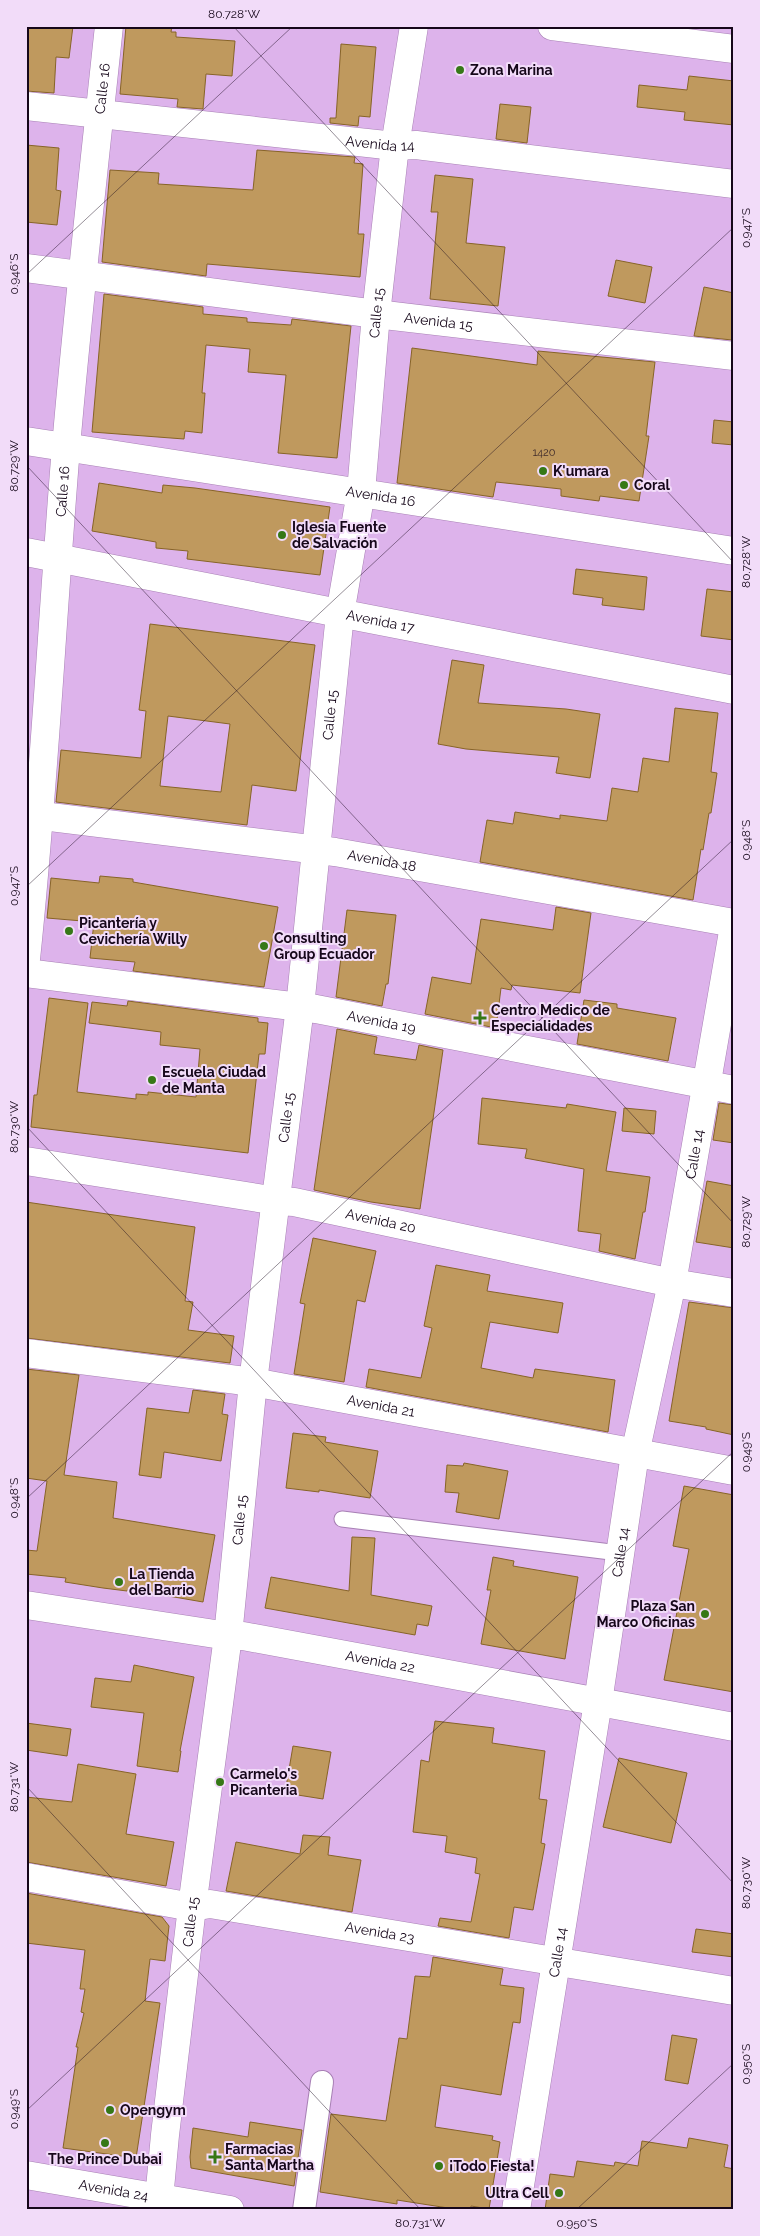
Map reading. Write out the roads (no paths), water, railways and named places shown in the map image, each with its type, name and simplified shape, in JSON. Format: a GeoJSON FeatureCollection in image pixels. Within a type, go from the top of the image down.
{"type":"FeatureCollection","features":[{"type":"Feature","properties":{"kind":"street","name":"Calle 16"},"geometry":{"type":"LineString","coordinates":[[26,959],[33,815],[58,558],[81,274],[109,26]]}},
{"type":"Feature","properties":{"kind":"street","name":"Calle 15"},"geometry":{"type":"LineString","coordinates":[[158,2204],[192,1907],[228,1636],[253,1382],[300,1007],[340,614],[361,492],[376,314],[395,146],[414,26]]}},
{"type":"Feature","properties":{"kind":"street"},"geometry":{"type":"LineString","coordinates":[[552,26],[734,49]]}},
{"type":"Feature","properties":{"kind":"street","name":"Avenida 14"},"geometry":{"type":"LineString","coordinates":[[26,106],[395,146],[416,145],[734,184]]}},
{"type":"Feature","properties":{"kind":"street","name":"Avenida 15"},"geometry":{"type":"LineString","coordinates":[[26,268],[376,314],[734,356]]}},
{"type":"Feature","properties":{"kind":"street","name":"Avenida 16"},"geometry":{"type":"LineString","coordinates":[[26,441],[734,551]]}},
{"type":"Feature","properties":{"kind":"street","name":"Avenida 17"},"geometry":{"type":"LineString","coordinates":[[26,552],[734,690]]}},
{"type":"Feature","properties":{"kind":"street","name":"Avenida 18"},"geometry":{"type":"LineString","coordinates":[[33,815],[317,850],[734,924]]}},
{"type":"Feature","properties":{"kind":"street","name":"Calle 14"},"geometry":{"type":"LineString","coordinates":[[516,2210],[598,1702],[635,1454],[672,1282],[734,924]]}},
{"type":"Feature","properties":{"kind":"street","name":"Avenida 19"},"geometry":{"type":"LineString","coordinates":[[26,973],[300,1007],[734,1090]]}},
{"type":"Feature","properties":{"kind":"street","name":"Avenida 20"},"geometry":{"type":"LineString","coordinates":[[26,1161],[277,1201],[294,1202],[672,1282],[734,1293]]}},
{"type":"Feature","properties":{"kind":"street","name":"Avenida 21"},"geometry":{"type":"LineString","coordinates":[[26,1353],[253,1382],[734,1471]]}},
{"type":"Feature","properties":{"kind":"street","name":"Avenida 22"},"geometry":{"type":"LineString","coordinates":[[26,1605],[228,1636],[243,1636],[734,1727]]}},
{"type":"Feature","properties":{"kind":"street","name":"Avenida 23"},"geometry":{"type":"LineString","coordinates":[[26,1877],[192,1907],[210,1904],[734,1991]]}},
{"type":"Feature","properties":{"kind":"street"},"geometry":{"type":"LineString","coordinates":[[304,2210],[322,2082]]}},
{"type":"Feature","properties":{"kind":"street","name":"Avenida 24"},"geometry":{"type":"LineString","coordinates":[[26,2175],[158,2204],[230,2210]]}},
{"type":"Feature","properties":{"kind":"lane"},"geometry":{"type":"LineString","coordinates":[[342,1519],[619,1553]]}},
{"type":"Feature","properties":{"kind":"place","name":"Zona Marina"},"geometry":{"type":"Point","coordinates":[460,70]}},
{"type":"Feature","properties":{"kind":"place","name":"K'umara"},"geometry":{"type":"Point","coordinates":[543,471]}},
{"type":"Feature","properties":{"kind":"place","name":"Coral"},"geometry":{"type":"Point","coordinates":[624,485]}},
{"type":"Feature","properties":{"kind":"place","name":"Iglesia Fuente de Salvación"},"geometry":{"type":"Point","coordinates":[282,535]}},
{"type":"Feature","properties":{"kind":"place","name":"Picantería y Cevichería Willy"},"geometry":{"type":"Point","coordinates":[69,931]}},
{"type":"Feature","properties":{"kind":"place","name":"Consulting Group Ecuador"},"geometry":{"type":"Point","coordinates":[264,946]}},
{"type":"Feature","properties":{"kind":"place","name":"Centro Medico de Especialidades"},"geometry":{"type":"Point","coordinates":[480,1018]}},
{"type":"Feature","properties":{"kind":"place","name":"Escuela Ciudad de Manta"},"geometry":{"type":"Point","coordinates":[152,1080]}},
{"type":"Feature","properties":{"kind":"place","name":"La Tienda del Barrio"},"geometry":{"type":"Point","coordinates":[119,1582]}},
{"type":"Feature","properties":{"kind":"place","name":"Plaza San Marco Oficinas"},"geometry":{"type":"Point","coordinates":[705,1614]}},
{"type":"Feature","properties":{"kind":"place","name":"Carmelo's Picanteria"},"geometry":{"type":"Point","coordinates":[220,1782]}},
{"type":"Feature","properties":{"kind":"place","name":"Opengym"},"geometry":{"type":"Point","coordinates":[110,2110]}},
{"type":"Feature","properties":{"kind":"place","name":"The Prince Dubai"},"geometry":{"type":"Point","coordinates":[105,2143]}},
{"type":"Feature","properties":{"kind":"place","name":"Farmacias Santa Martha"},"geometry":{"type":"Point","coordinates":[215,2157]}},
{"type":"Feature","properties":{"kind":"place","name":"¡Todo Fiesta!"},"geometry":{"type":"Point","coordinates":[439,2166]}},
{"type":"Feature","properties":{"kind":"place","name":"Ultra Cell"},"geometry":{"type":"Point","coordinates":[559,2193]}}]}
